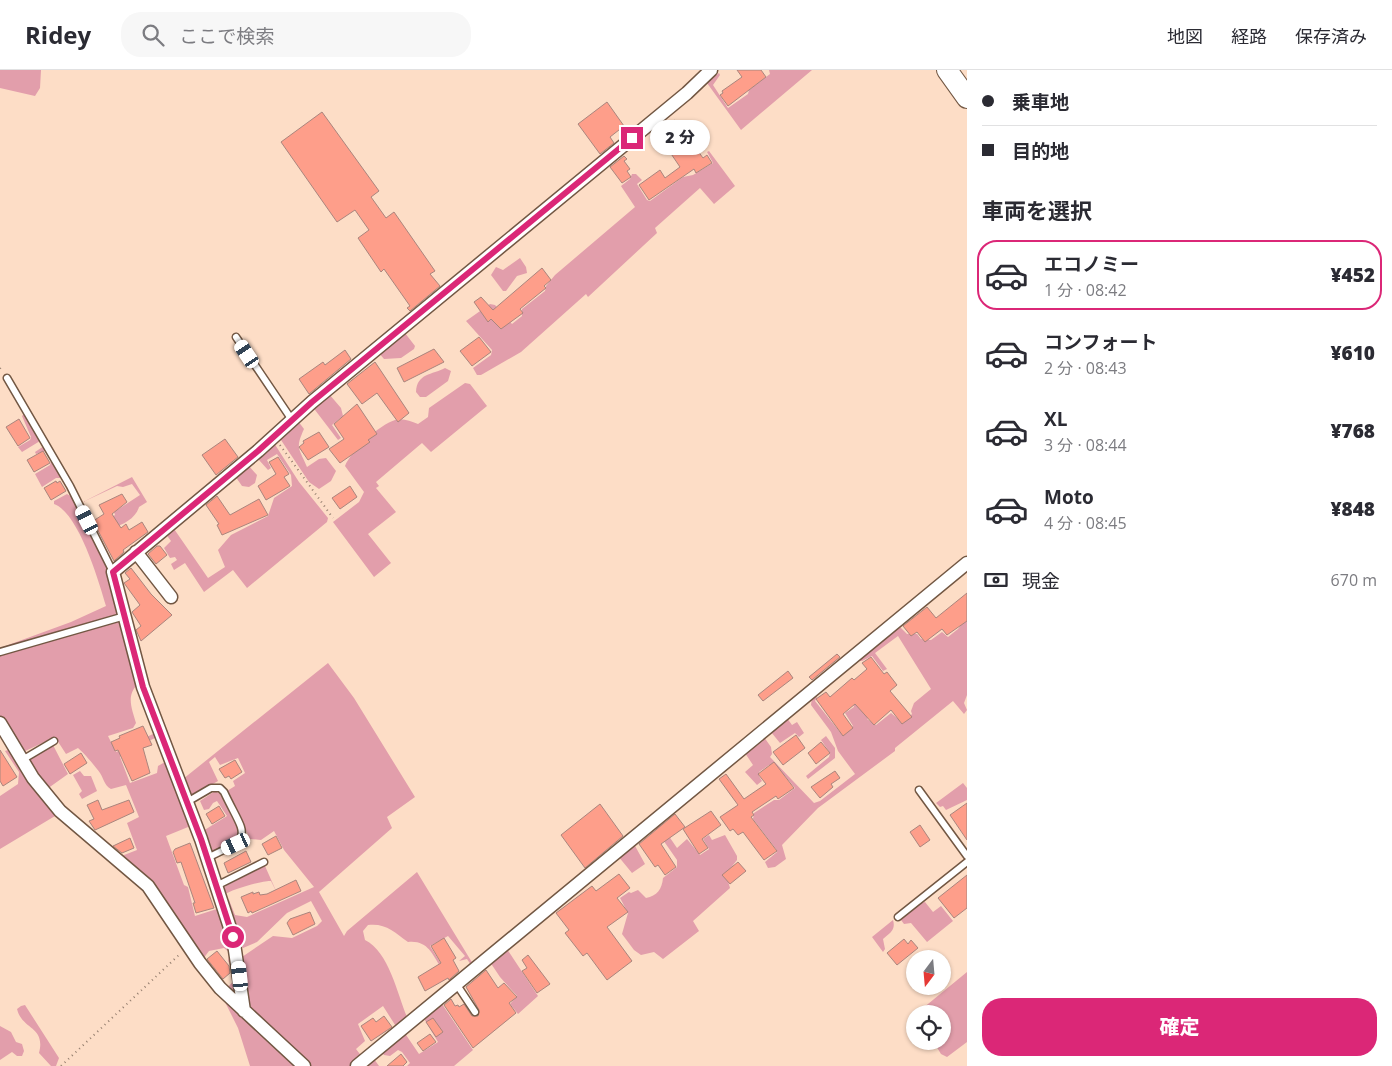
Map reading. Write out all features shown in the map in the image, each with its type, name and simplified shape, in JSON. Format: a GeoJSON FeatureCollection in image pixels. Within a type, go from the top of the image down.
{"type":"FeatureCollection","features":[{"type":"Feature","properties":{"kind":"main road"},"geometry":{"type":"LineString","coordinates":[[947,70],[967,98]]}},
{"type":"Feature","properties":{"kind":"street"},"geometry":{"type":"LineString","coordinates":[[244,1011],[235,944],[188,802],[143,687],[113,572],[604,160],[687,94],[712,70]]}},
{"type":"Feature","properties":{"kind":"street"},"geometry":{"type":"LineString","coordinates":[[136,552],[171,597]]}},
{"type":"Feature","properties":{"kind":"street"},"geometry":{"type":"LineString","coordinates":[[357,1066],[967,563]]}},
{"type":"Feature","properties":{"kind":"street"},"geometry":{"type":"LineString","coordinates":[[0,723],[21,761],[60,811],[148,886],[188,946],[220,988],[304,1066]]}},
{"type":"Feature","properties":{"kind":"lane"},"geometry":{"type":"LineString","coordinates":[[236,337],[292,420]]}},
{"type":"Feature","properties":{"kind":"lane"},"geometry":{"type":"LineString","coordinates":[[7,378],[70,486],[113,572]]}},
{"type":"Feature","properties":{"kind":"lane"},"geometry":{"type":"LineString","coordinates":[[0,652],[125,616]]}},
{"type":"Feature","properties":{"kind":"lane"},"geometry":{"type":"LineString","coordinates":[[21,761],[54,741]]}},
{"type":"Feature","properties":{"kind":"lane"},"geometry":{"type":"LineString","coordinates":[[188,802],[211,788],[220,788],[224,792],[242,831],[241,840],[236,844],[207,858]]}},
{"type":"Feature","properties":{"kind":"lane"},"geometry":{"type":"LineString","coordinates":[[919,790],[967,856]]}},
{"type":"Feature","properties":{"kind":"lane"},"geometry":{"type":"LineString","coordinates":[[216,886],[264,862]]}},
{"type":"Feature","properties":{"kind":"lane"},"geometry":{"type":"LineString","coordinates":[[898,917],[967,862]]}},
{"type":"Feature","properties":{"kind":"lane"},"geometry":{"type":"LineString","coordinates":[[457,985],[475,1012]]}},
{"type":"Feature","properties":{"kind":"path"},"geometry":{"type":"LineString","coordinates":[[274,436],[333,518]]}},
{"type":"Feature","properties":{"kind":"path"},"geometry":{"type":"LineString","coordinates":[[61,1066],[188,946]]}},
{"type":"Feature","properties":{"kind":"shaded area"},"geometry":{"type":"Polygon","coordinates":[[[0,70],[41,70],[40,88],[35,96],[0,88],[0,70]]]}},
{"type":"Feature","properties":{"kind":"shaded area"},"geometry":{"type":"Polygon","coordinates":[[[769,70],[812,70],[741,130],[707,83],[719,73],[720,75],[713,85],[728,108],[748,94],[749,90],[770,74],[769,70]]]}},
{"type":"Feature","properties":{"kind":"shaded area"},"geometry":{"type":"Polygon","coordinates":[[[709,151],[735,186],[714,204],[700,188],[655,228],[657,233],[588,297],[586,294],[521,352],[481,375],[477,375],[473,368],[491,355],[492,350],[466,321],[490,304],[495,305],[512,324],[522,316],[522,309],[545,291],[546,286],[555,275],[635,207],[621,186],[630,179],[632,174],[636,174],[642,180],[637,184],[647,200],[650,201],[683,177],[693,175],[713,163],[707,152],[709,151]]]}},
{"type":"Feature","properties":{"kind":"shaded area"},"geometry":{"type":"Polygon","coordinates":[[[520,258],[526,267],[527,273],[517,276],[506,291],[503,291],[491,275],[496,267],[503,270],[520,258]]]}},
{"type":"Feature","properties":{"kind":"shaded area"},"geometry":{"type":"Polygon","coordinates":[[[405,333],[415,346],[414,349],[401,358],[384,359],[379,353],[405,333]]]}},
{"type":"Feature","properties":{"kind":"shaded area"},"geometry":{"type":"Polygon","coordinates":[[[445,368],[451,371],[448,381],[426,397],[420,397],[416,392],[419,381],[445,368]]]}},
{"type":"Feature","properties":{"kind":"shaded area"},"geometry":{"type":"Polygon","coordinates":[[[465,383],[470,384],[487,406],[431,452],[422,443],[376,482],[379,486],[376,488],[396,512],[368,534],[391,563],[374,577],[333,522],[359,502],[364,492],[345,466],[359,446],[381,427],[398,419],[418,424],[428,417],[429,408],[465,383]]]}},
{"type":"Feature","properties":{"kind":"shaded area"},"geometry":{"type":"Polygon","coordinates":[[[329,394],[341,408],[343,416],[332,425],[341,438],[338,440],[315,410],[315,405],[329,394]]]}},
{"type":"Feature","properties":{"kind":"shaded area"},"geometry":{"type":"Polygon","coordinates":[[[24,414],[40,441],[22,452],[18,447],[30,440],[31,437],[22,416],[24,414]]]}},
{"type":"Feature","properties":{"kind":"shaded area"},"geometry":{"type":"Polygon","coordinates":[[[298,421],[304,429],[299,448],[307,467],[319,459],[326,458],[336,471],[331,481],[319,489],[309,482],[279,437],[298,421]]]}},
{"type":"Feature","properties":{"kind":"shaded area"},"geometry":{"type":"Polygon","coordinates":[[[274,443],[299,482],[328,518],[327,522],[247,588],[233,570],[204,592],[185,563],[174,570],[171,564],[177,560],[175,557],[170,558],[164,548],[171,541],[165,533],[172,526],[208,578],[225,567],[218,550],[231,535],[268,516],[274,498],[292,486],[291,475],[277,454],[267,460],[271,468],[268,470],[259,460],[258,455],[274,443]]]}},
{"type":"Feature","properties":{"kind":"shaded area"},"geometry":{"type":"Polygon","coordinates":[[[44,446],[62,478],[56,478],[42,487],[35,474],[50,465],[51,461],[45,451],[36,454],[35,452],[44,446]]]}},
{"type":"Feature","properties":{"kind":"shaded area"},"geometry":{"type":"Polygon","coordinates":[[[248,465],[257,475],[255,483],[249,487],[242,486],[235,476],[248,465]]]}},
{"type":"Feature","properties":{"kind":"shaded area"},"geometry":{"type":"Polygon","coordinates":[[[132,477],[147,502],[139,507],[132,518],[125,523],[112,528],[105,522],[115,515],[114,512],[140,495],[132,484],[123,487],[117,486],[83,502],[132,477]]]}},
{"type":"Feature","properties":{"kind":"shaded area"},"geometry":{"type":"Polygon","coordinates":[[[67,494],[72,497],[111,572],[118,614],[0,648],[71,622],[106,606],[80,534],[72,520],[54,504],[54,501],[67,494]]]}},
{"type":"Feature","properties":{"kind":"shaded area"},"geometry":{"type":"Polygon","coordinates":[[[967,617],[967,695],[964,703],[967,710],[964,714],[953,701],[895,748],[895,751],[818,808],[782,845],[786,859],[775,867],[768,868],[765,862],[777,852],[753,819],[754,813],[774,800],[779,800],[795,788],[785,776],[780,777],[769,765],[759,772],[762,781],[757,785],[745,772],[753,765],[745,753],[764,737],[771,747],[772,754],[770,757],[814,803],[820,801],[855,774],[838,751],[831,732],[811,705],[812,697],[815,694],[817,697],[815,701],[839,731],[843,733],[853,726],[845,713],[854,707],[853,703],[878,709],[867,719],[876,725],[891,713],[903,723],[912,714],[911,711],[914,703],[931,689],[898,636],[875,653],[887,669],[883,671],[872,656],[862,661],[856,660],[899,626],[907,634],[917,634],[921,639],[931,640],[942,632],[948,637],[958,629],[967,617]]]}},
{"type":"Feature","properties":{"kind":"shaded area"},"geometry":{"type":"Polygon","coordinates":[[[119,621],[137,685],[131,698],[136,723],[133,728],[108,736],[116,752],[157,732],[160,741],[157,742],[155,738],[122,754],[120,757],[130,783],[157,773],[158,766],[165,762],[193,825],[166,836],[184,885],[188,887],[195,916],[220,908],[235,972],[228,961],[230,953],[224,948],[209,951],[203,959],[119,857],[137,850],[127,823],[139,817],[126,785],[111,789],[105,784],[96,767],[78,748],[66,754],[55,737],[21,753],[0,718],[0,655],[58,636],[119,621]]]}},
{"type":"Feature","properties":{"kind":"shaded area"},"geometry":{"type":"Polygon","coordinates":[[[328,663],[354,698],[415,797],[387,817],[392,828],[319,892],[344,936],[347,931],[417,872],[473,964],[471,965],[467,959],[459,961],[465,956],[448,936],[430,946],[443,967],[441,968],[432,953],[424,945],[408,942],[380,925],[368,925],[363,931],[365,940],[373,946],[386,963],[407,1017],[397,1028],[383,1006],[358,1024],[365,1041],[356,1049],[366,1062],[374,1059],[379,1066],[250,1066],[238,1028],[223,998],[226,989],[242,972],[242,957],[273,936],[292,938],[317,926],[322,921],[311,901],[287,913],[257,942],[243,948],[239,945],[226,899],[229,900],[235,915],[247,917],[314,887],[284,850],[274,831],[261,840],[250,839],[227,791],[235,786],[233,781],[245,773],[238,758],[220,765],[215,757],[209,762],[218,781],[192,796],[189,795],[183,779],[328,663]]]}},
{"type":"Feature","properties":{"kind":"shaded area"},"geometry":{"type":"Polygon","coordinates":[[[787,718],[792,725],[797,722],[804,733],[799,737],[795,733],[780,743],[771,732],[787,718]]]}},
{"type":"Feature","properties":{"kind":"shaded area"},"geometry":{"type":"Polygon","coordinates":[[[826,736],[835,748],[835,758],[808,779],[806,776],[829,757],[830,753],[821,740],[826,736]]]}},
{"type":"Feature","properties":{"kind":"shaded area"},"geometry":{"type":"Polygon","coordinates":[[[53,745],[68,774],[47,789],[29,760],[53,745]]]}},
{"type":"Feature","properties":{"kind":"shaded area"},"geometry":{"type":"Polygon","coordinates":[[[8,750],[53,809],[55,816],[0,849],[0,796],[18,784],[19,772],[5,751],[8,750]]]}},
{"type":"Feature","properties":{"kind":"shaded area"},"geometry":{"type":"Polygon","coordinates":[[[80,771],[84,776],[91,776],[97,791],[82,799],[79,794],[82,791],[73,775],[80,771]]]}},
{"type":"Feature","properties":{"kind":"shaded area"},"geometry":{"type":"Polygon","coordinates":[[[963,783],[967,788],[967,800],[946,810],[943,806],[940,807],[936,803],[963,783]]]}},
{"type":"Feature","properties":{"kind":"shaded area"},"geometry":{"type":"Polygon","coordinates":[[[215,791],[220,794],[239,831],[237,840],[212,853],[203,831],[227,816],[217,801],[209,809],[204,810],[200,801],[215,791]]]}},
{"type":"Feature","properties":{"kind":"shaded area"},"geometry":{"type":"Polygon","coordinates":[[[660,823],[677,848],[687,839],[700,855],[709,849],[703,839],[709,835],[712,840],[725,835],[737,856],[737,860],[726,874],[730,888],[693,921],[699,931],[663,959],[654,952],[641,955],[634,950],[622,934],[628,913],[620,898],[629,892],[638,890],[646,898],[653,896],[660,889],[663,878],[677,867],[677,860],[654,827],[660,823]]]}},
{"type":"Feature","properties":{"kind":"shaded area"},"geometry":{"type":"Polygon","coordinates":[[[634,844],[645,864],[632,873],[618,856],[634,844]]]}},
{"type":"Feature","properties":{"kind":"shaded area"},"geometry":{"type":"Polygon","coordinates":[[[265,866],[277,893],[271,881],[267,881],[240,888],[224,895],[224,888],[227,884],[265,866]]]}},
{"type":"Feature","properties":{"kind":"shaded area"},"geometry":{"type":"Polygon","coordinates":[[[925,902],[933,912],[941,906],[953,921],[927,942],[911,923],[904,924],[901,920],[918,904],[925,902]]]}},
{"type":"Feature","properties":{"kind":"shaded area"},"geometry":{"type":"Polygon","coordinates":[[[893,920],[893,929],[883,939],[885,949],[883,952],[872,937],[893,920]]]}},
{"type":"Feature","properties":{"kind":"shaded area"},"geometry":{"type":"Polygon","coordinates":[[[507,949],[538,996],[518,1014],[510,1004],[517,996],[490,962],[507,949]]]}},
{"type":"Feature","properties":{"kind":"shaded area"},"geometry":{"type":"Polygon","coordinates":[[[967,972],[967,1042],[947,1057],[941,1054],[939,1050],[951,1050],[951,1005],[927,1005],[939,995],[951,995],[951,985],[967,972]]]}},
{"type":"Feature","properties":{"kind":"shaded area"},"geometry":{"type":"Polygon","coordinates":[[[442,1004],[473,1050],[454,1066],[407,1066],[410,1063],[402,1052],[398,1050],[390,1056],[384,1055],[380,1050],[404,1032],[419,1054],[438,1042],[423,1017],[442,1004]]]}},
{"type":"Feature","properties":{"kind":"shaded area"},"geometry":{"type":"Polygon","coordinates":[[[25,1005],[59,1058],[56,1066],[51,1066],[39,1053],[39,1038],[20,1016],[17,1009],[25,1005]]]}},
{"type":"Feature","properties":{"kind":"shaded area"},"geometry":{"type":"Polygon","coordinates":[[[0,1026],[11,1032],[16,1042],[22,1044],[24,1051],[22,1056],[17,1056],[12,1052],[0,1060],[0,1026]]]}},
{"type":"Feature","properties":{"kind":"building"},"geometry":{"type":"Polygon","coordinates":[[[737,70],[761,70],[766,77],[728,106],[720,95],[723,93],[722,91],[742,77],[737,70]]]}},
{"type":"Feature","properties":{"kind":"building"},"geometry":{"type":"Polygon","coordinates":[[[607,102],[624,126],[610,137],[614,143],[600,154],[578,124],[607,102]]]}},
{"type":"Feature","properties":{"kind":"building"},"geometry":{"type":"Polygon","coordinates":[[[322,112],[379,191],[371,197],[386,218],[394,212],[435,271],[430,274],[440,286],[410,311],[407,308],[410,306],[384,269],[381,272],[358,238],[369,230],[355,210],[337,222],[281,142],[322,112]]]}},
{"type":"Feature","properties":{"kind":"building"},"geometry":{"type":"Polygon","coordinates":[[[675,120],[703,158],[707,155],[712,163],[696,173],[694,169],[649,200],[639,185],[660,170],[665,178],[680,167],[657,133],[675,120]]]}},
{"type":"Feature","properties":{"kind":"building"},"geometry":{"type":"Polygon","coordinates":[[[624,156],[627,159],[624,161],[630,169],[627,171],[631,177],[622,183],[610,167],[624,156]]]}},
{"type":"Feature","properties":{"kind":"building"},"geometry":{"type":"Polygon","coordinates":[[[542,268],[551,280],[544,286],[546,288],[520,309],[523,313],[501,329],[491,319],[488,322],[474,302],[481,297],[493,310],[542,268]]]}},
{"type":"Feature","properties":{"kind":"building"},"geometry":{"type":"Polygon","coordinates":[[[479,337],[491,352],[472,366],[460,351],[479,337]]]}},
{"type":"Feature","properties":{"kind":"building"},"geometry":{"type":"Polygon","coordinates":[[[434,349],[444,362],[404,382],[397,368],[434,349]]]}},
{"type":"Feature","properties":{"kind":"building"},"geometry":{"type":"Polygon","coordinates":[[[345,350],[351,359],[309,394],[299,379],[323,362],[325,365],[345,350]]]}},
{"type":"Feature","properties":{"kind":"building"},"geometry":{"type":"Polygon","coordinates":[[[375,362],[409,413],[398,422],[377,393],[362,404],[347,384],[375,362]]]}},
{"type":"Feature","properties":{"kind":"building"},"geometry":{"type":"Polygon","coordinates":[[[357,404],[377,434],[368,440],[370,442],[340,463],[329,449],[344,439],[334,424],[357,404]]]}},
{"type":"Feature","properties":{"kind":"building"},"geometry":{"type":"Polygon","coordinates":[[[19,419],[30,438],[18,446],[6,427],[19,419]]]}},
{"type":"Feature","properties":{"kind":"building"},"geometry":{"type":"Polygon","coordinates":[[[319,432],[329,447],[308,460],[299,447],[304,443],[303,441],[319,432]]]}},
{"type":"Feature","properties":{"kind":"building"},"geometry":{"type":"Polygon","coordinates":[[[225,439],[238,457],[216,475],[202,455],[225,439]]]}},
{"type":"Feature","properties":{"kind":"building"},"geometry":{"type":"Polygon","coordinates":[[[43,451],[50,463],[34,472],[27,460],[43,451]]]}},
{"type":"Feature","properties":{"kind":"building"},"geometry":{"type":"Polygon","coordinates":[[[278,457],[289,474],[284,477],[290,486],[266,500],[258,486],[276,474],[269,462],[278,457]]]}},
{"type":"Feature","properties":{"kind":"building"},"geometry":{"type":"Polygon","coordinates":[[[56,481],[57,483],[60,481],[66,491],[51,500],[44,488],[56,481]]]}},
{"type":"Feature","properties":{"kind":"building"},"geometry":{"type":"Polygon","coordinates":[[[350,486],[357,497],[340,509],[332,498],[350,486]]]}},
{"type":"Feature","properties":{"kind":"building"},"geometry":{"type":"Polygon","coordinates":[[[122,494],[127,502],[112,514],[121,528],[126,524],[129,530],[142,522],[148,532],[123,550],[124,552],[114,561],[93,521],[104,514],[99,505],[122,494]]]}},
{"type":"Feature","properties":{"kind":"building"},"geometry":{"type":"Polygon","coordinates":[[[217,496],[230,515],[259,499],[268,515],[222,535],[217,525],[219,524],[206,505],[217,496]]]}},
{"type":"Feature","properties":{"kind":"building"},"geometry":{"type":"Polygon","coordinates":[[[157,546],[160,546],[167,555],[156,564],[148,554],[157,546]]]}},
{"type":"Feature","properties":{"kind":"building"},"geometry":{"type":"Polygon","coordinates":[[[131,568],[151,594],[172,615],[141,641],[136,630],[141,626],[132,612],[140,605],[124,583],[130,579],[125,573],[131,568]]]}},
{"type":"Feature","properties":{"kind":"building"},"geometry":{"type":"Polygon","coordinates":[[[967,593],[967,621],[947,635],[942,629],[925,642],[917,632],[911,636],[903,626],[927,607],[936,618],[967,593]]]}},
{"type":"Feature","properties":{"kind":"building"},"geometry":{"type":"Polygon","coordinates":[[[837,654],[840,657],[812,680],[809,677],[837,654]]]}},
{"type":"Feature","properties":{"kind":"building"},"geometry":{"type":"Polygon","coordinates":[[[871,657],[884,674],[887,672],[897,685],[890,691],[912,717],[902,724],[891,710],[874,725],[855,704],[843,714],[853,728],[843,736],[816,699],[826,692],[830,697],[852,678],[854,680],[867,669],[862,663],[871,657]]]}},
{"type":"Feature","properties":{"kind":"building"},"geometry":{"type":"Polygon","coordinates":[[[788,671],[793,678],[763,701],[758,695],[788,671]]]}},
{"type":"Feature","properties":{"kind":"building"},"geometry":{"type":"Polygon","coordinates":[[[143,726],[152,745],[143,748],[150,773],[132,781],[118,750],[115,751],[111,742],[120,738],[119,736],[143,726]]]}},
{"type":"Feature","properties":{"kind":"building"},"geometry":{"type":"Polygon","coordinates":[[[796,735],[805,748],[783,765],[773,752],[796,735]]]}},
{"type":"Feature","properties":{"kind":"building"},"geometry":{"type":"Polygon","coordinates":[[[821,742],[830,753],[816,764],[808,753],[821,742]]]}},
{"type":"Feature","properties":{"kind":"building"},"geometry":{"type":"Polygon","coordinates":[[[0,750],[17,777],[3,786],[0,781],[0,750]]]}},
{"type":"Feature","properties":{"kind":"building"},"geometry":{"type":"Polygon","coordinates":[[[81,753],[87,763],[70,774],[64,764],[81,753]]]}},
{"type":"Feature","properties":{"kind":"building"},"geometry":{"type":"Polygon","coordinates":[[[235,760],[242,772],[231,779],[229,776],[225,778],[219,769],[235,760]]]}},
{"type":"Feature","properties":{"kind":"building"},"geometry":{"type":"Polygon","coordinates":[[[774,762],[794,788],[778,799],[776,796],[752,812],[754,815],[751,817],[777,851],[764,860],[743,832],[738,835],[733,829],[730,831],[720,817],[738,805],[719,779],[726,774],[744,799],[766,784],[758,774],[774,762]]]}},
{"type":"Feature","properties":{"kind":"building"},"geometry":{"type":"Polygon","coordinates":[[[835,771],[840,778],[831,784],[833,787],[820,798],[811,787],[835,771]]]}},
{"type":"Feature","properties":{"kind":"building"},"geometry":{"type":"Polygon","coordinates":[[[98,800],[102,810],[129,800],[134,812],[95,830],[89,821],[94,819],[87,805],[98,800]]]}},
{"type":"Feature","properties":{"kind":"building"},"geometry":{"type":"Polygon","coordinates":[[[967,803],[967,840],[950,815],[967,803]]]}},
{"type":"Feature","properties":{"kind":"building"},"geometry":{"type":"Polygon","coordinates":[[[600,804],[623,836],[585,868],[561,835],[600,804]]]}},
{"type":"Feature","properties":{"kind":"building"},"geometry":{"type":"Polygon","coordinates":[[[219,806],[225,816],[212,824],[206,814],[219,806]]]}},
{"type":"Feature","properties":{"kind":"building"},"geometry":{"type":"Polygon","coordinates":[[[711,811],[721,825],[702,839],[708,848],[699,854],[683,829],[711,811]]]}},
{"type":"Feature","properties":{"kind":"building"},"geometry":{"type":"Polygon","coordinates":[[[675,814],[685,827],[661,844],[676,867],[665,875],[658,865],[655,867],[639,844],[675,814]]]}},
{"type":"Feature","properties":{"kind":"building"},"geometry":{"type":"Polygon","coordinates":[[[920,825],[930,840],[920,847],[910,832],[920,825]]]}},
{"type":"Feature","properties":{"kind":"building"},"geometry":{"type":"Polygon","coordinates":[[[276,836],[282,848],[268,855],[262,844],[276,836]]]}},
{"type":"Feature","properties":{"kind":"building"},"geometry":{"type":"Polygon","coordinates":[[[130,838],[134,848],[122,853],[113,846],[130,838]]]}},
{"type":"Feature","properties":{"kind":"building"},"geometry":{"type":"Polygon","coordinates":[[[190,843],[214,908],[196,913],[193,903],[195,903],[181,862],[177,863],[173,852],[175,849],[190,843]]]}},
{"type":"Feature","properties":{"kind":"building"},"geometry":{"type":"Polygon","coordinates":[[[246,851],[251,862],[228,873],[224,863],[246,851]]]}},
{"type":"Feature","properties":{"kind":"building"},"geometry":{"type":"Polygon","coordinates":[[[738,862],[746,871],[730,884],[722,875],[738,862]]]}},
{"type":"Feature","properties":{"kind":"building"},"geometry":{"type":"Polygon","coordinates":[[[619,874],[630,888],[617,898],[628,912],[607,927],[632,961],[607,980],[587,953],[583,956],[565,933],[569,930],[556,913],[592,886],[596,891],[619,874]]]}},
{"type":"Feature","properties":{"kind":"building"},"geometry":{"type":"Polygon","coordinates":[[[967,875],[967,908],[954,918],[938,898],[967,875]]]}},
{"type":"Feature","properties":{"kind":"building"},"geometry":{"type":"Polygon","coordinates":[[[296,880],[301,891],[252,913],[251,911],[248,913],[241,897],[253,892],[253,894],[259,892],[260,895],[267,894],[296,880]]]}},
{"type":"Feature","properties":{"kind":"building"},"geometry":{"type":"Polygon","coordinates":[[[310,912],[315,924],[293,935],[287,923],[290,919],[310,912]]]}},
{"type":"Feature","properties":{"kind":"building"},"geometry":{"type":"Polygon","coordinates":[[[444,938],[456,958],[453,960],[459,971],[449,980],[448,978],[425,991],[418,977],[441,963],[431,946],[444,938]]]}},
{"type":"Feature","properties":{"kind":"building"},"geometry":{"type":"Polygon","coordinates":[[[904,939],[908,944],[911,940],[918,948],[916,950],[906,950],[906,958],[897,965],[887,953],[904,939]]]}},
{"type":"Feature","properties":{"kind":"building"},"geometry":{"type":"Polygon","coordinates":[[[217,951],[229,966],[230,973],[223,979],[207,959],[217,951]]]}},
{"type":"Feature","properties":{"kind":"building"},"geometry":{"type":"Polygon","coordinates":[[[528,955],[550,984],[537,993],[522,971],[527,968],[522,960],[528,955]]]}},
{"type":"Feature","properties":{"kind":"building"},"geometry":{"type":"Polygon","coordinates":[[[486,970],[498,988],[504,983],[517,997],[509,1003],[516,1013],[473,1048],[444,1005],[451,999],[455,1006],[458,1005],[459,1007],[464,1004],[472,1016],[478,1016],[479,1010],[466,987],[486,970]]]}},
{"type":"Feature","properties":{"kind":"building"},"geometry":{"type":"Polygon","coordinates":[[[384,1016],[392,1027],[371,1041],[361,1026],[373,1018],[376,1022],[384,1016]]]}},
{"type":"Feature","properties":{"kind":"building"},"geometry":{"type":"Polygon","coordinates":[[[433,1018],[443,1032],[436,1037],[426,1022],[433,1018]]]}},
{"type":"Feature","properties":{"kind":"building"},"geometry":{"type":"Polygon","coordinates":[[[430,1034],[436,1042],[423,1051],[417,1043],[430,1034]]]}},
{"type":"Feature","properties":{"kind":"building"},"geometry":{"type":"Polygon","coordinates":[[[401,1054],[407,1062],[403,1066],[387,1066],[401,1054]]]}},
{"type":"Feature","properties":{"kind":"route"},"geometry":{"type":"LineString","coordinates":[[233,937],[201,839],[143,687],[113,572],[258,451],[312,402],[357,367],[632,138]]}}]}
